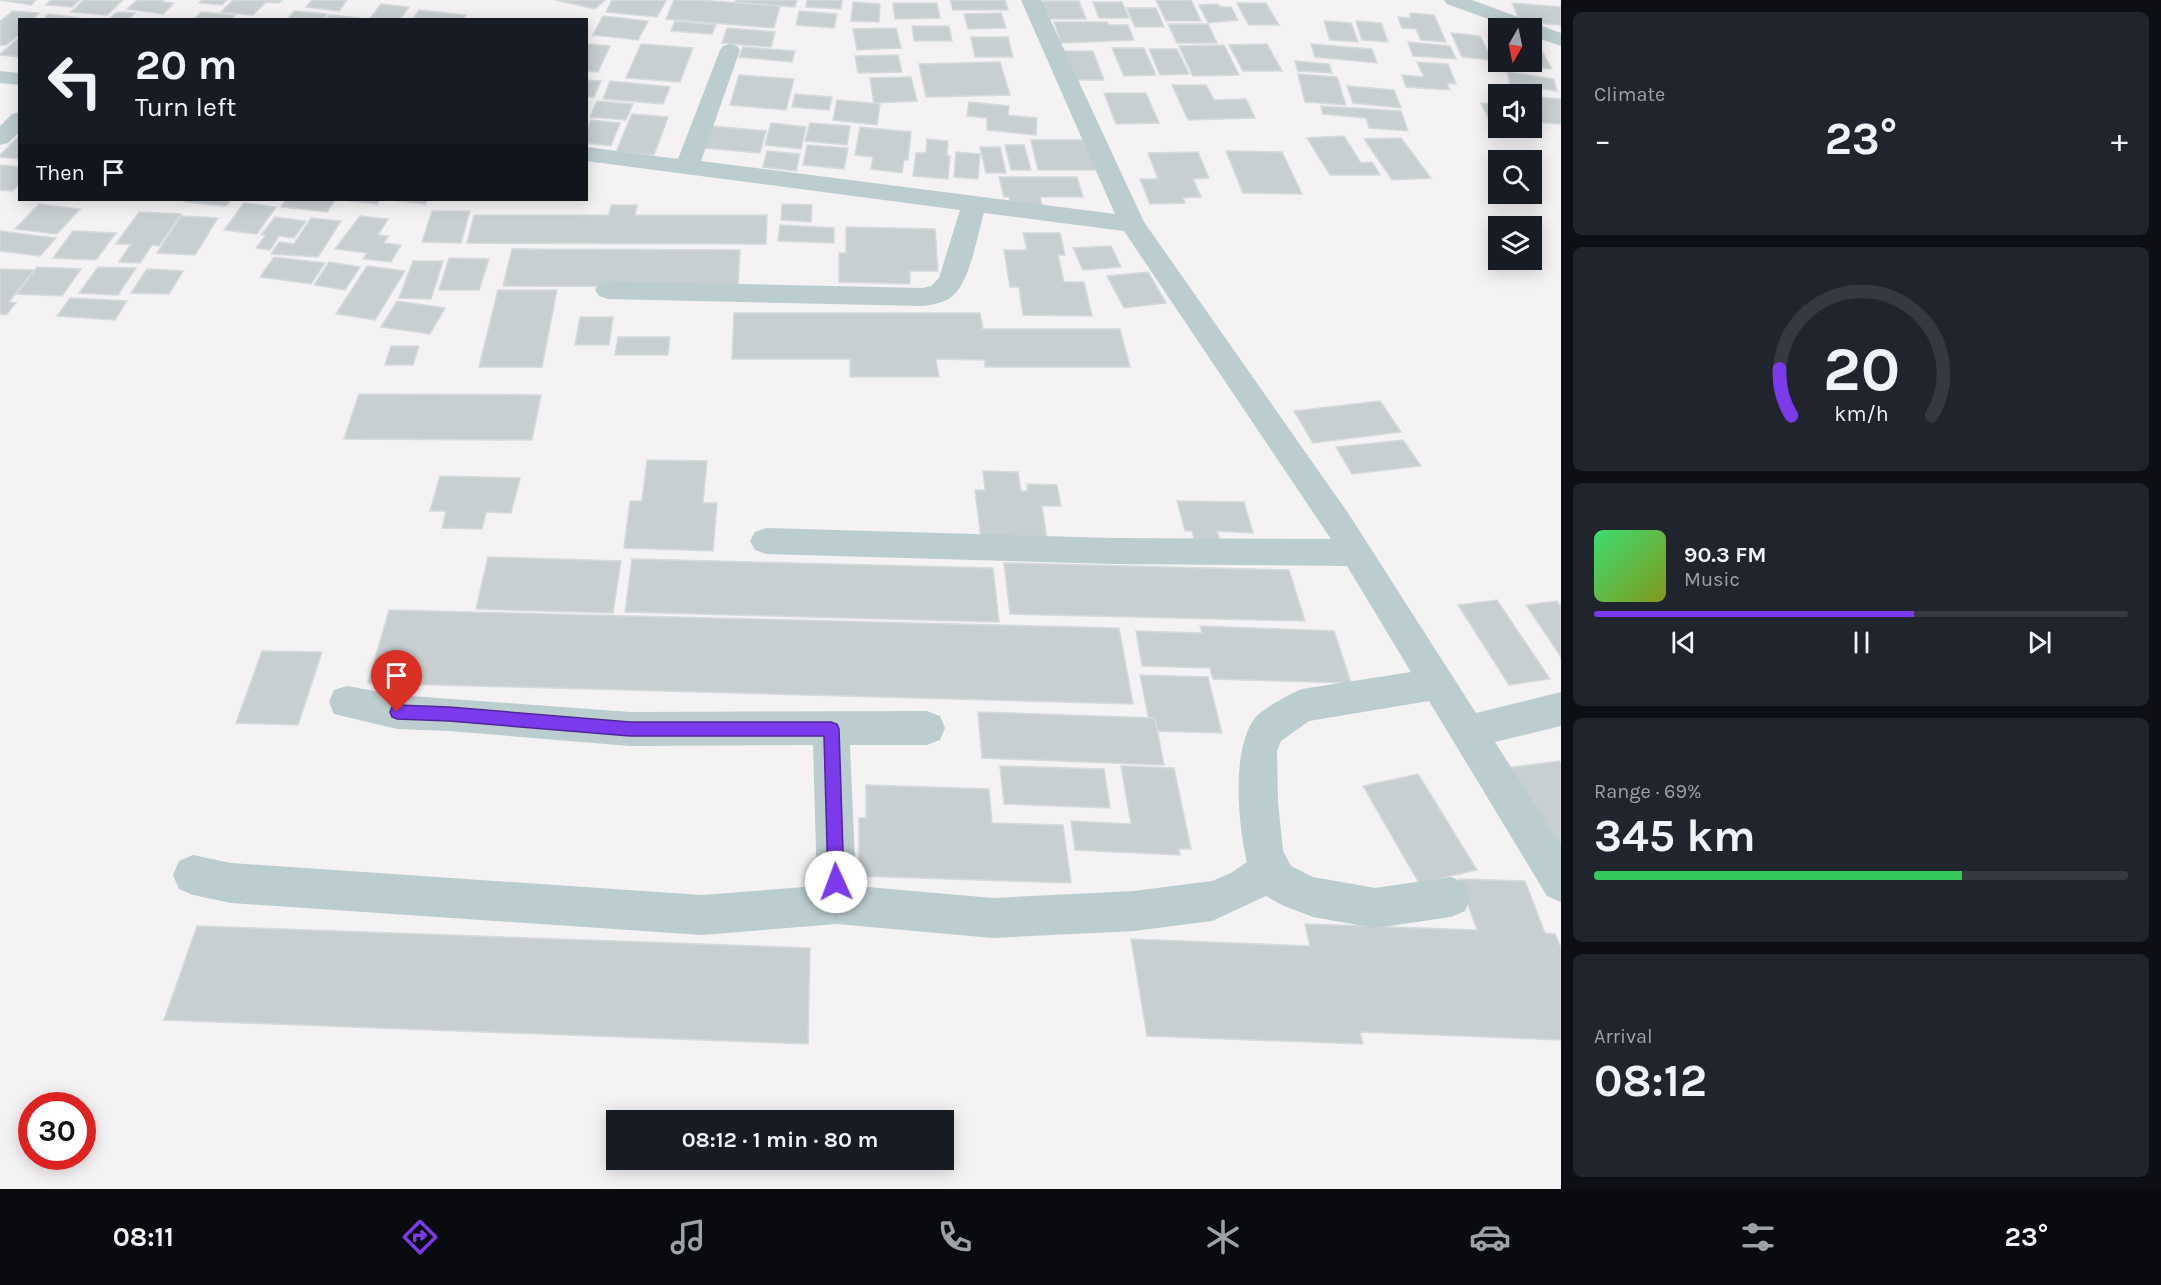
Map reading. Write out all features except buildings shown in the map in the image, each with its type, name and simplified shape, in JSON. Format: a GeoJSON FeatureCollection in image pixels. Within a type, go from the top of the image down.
{"type":"FeatureCollection","features":[{"type":"Feature","properties":{"kind":"street"},"geometry":{"type":"LineString","coordinates":[[1031,0],[1132,224],[1356,553],[1561,882]]}},
{"type":"Feature","properties":{"kind":"street"},"geometry":{"type":"LineString","coordinates":[[1454,0],[1502,18]]}},
{"type":"Feature","properties":{"kind":"street"},"geometry":{"type":"LineString","coordinates":[[1542,33],[1561,40]]}},
{"type":"Feature","properties":{"kind":"street"},"geometry":{"type":"LineString","coordinates":[[687,167],[730,50]]}},
{"type":"Feature","properties":{"kind":"street"},"geometry":{"type":"LineString","coordinates":[[0,77],[18,80]]}},
{"type":"Feature","properties":{"kind":"street"},"geometry":{"type":"LineString","coordinates":[[0,138],[18,121]]}},
{"type":"Feature","properties":{"kind":"street"},"geometry":{"type":"LineString","coordinates":[[588,154],[1132,224]]}},
{"type":"Feature","properties":{"kind":"street"},"geometry":{"type":"LineString","coordinates":[[608,290],[923,297],[938,295],[952,279],[974,204]]}},
{"type":"Feature","properties":{"kind":"street"},"geometry":{"type":"LineString","coordinates":[[766,541],[1113,551],[1356,553]]}},
{"type":"Feature","properties":{"kind":"street"},"geometry":{"type":"LineString","coordinates":[[1437,684],[1302,706],[1268,729],[1259,751],[1259,802],[1264,851],[1269,870],[1278,880],[1296,891],[1313,897],[1375,908],[1451,897]]}},
{"type":"Feature","properties":{"kind":"street"},"geometry":{"type":"LineString","coordinates":[[347,702],[397,712],[630,729],[927,728]]}},
{"type":"Feature","properties":{"kind":"street"},"geometry":{"type":"LineString","coordinates":[[1468,732],[1561,709]]}},
{"type":"Feature","properties":{"kind":"street"},"geometry":{"type":"LineString","coordinates":[[831,729],[837,904]]}},
{"type":"Feature","properties":{"kind":"street"},"geometry":{"type":"LineString","coordinates":[[193,875],[231,883],[702,915],[837,904],[993,918],[1134,912],[1221,898],[1245,887],[1269,870]]}},
{"type":"Feature","properties":{"kind":"route"},"geometry":{"type":"LineString","coordinates":[[397,712],[630,729],[831,729],[836,882]]}}]}
